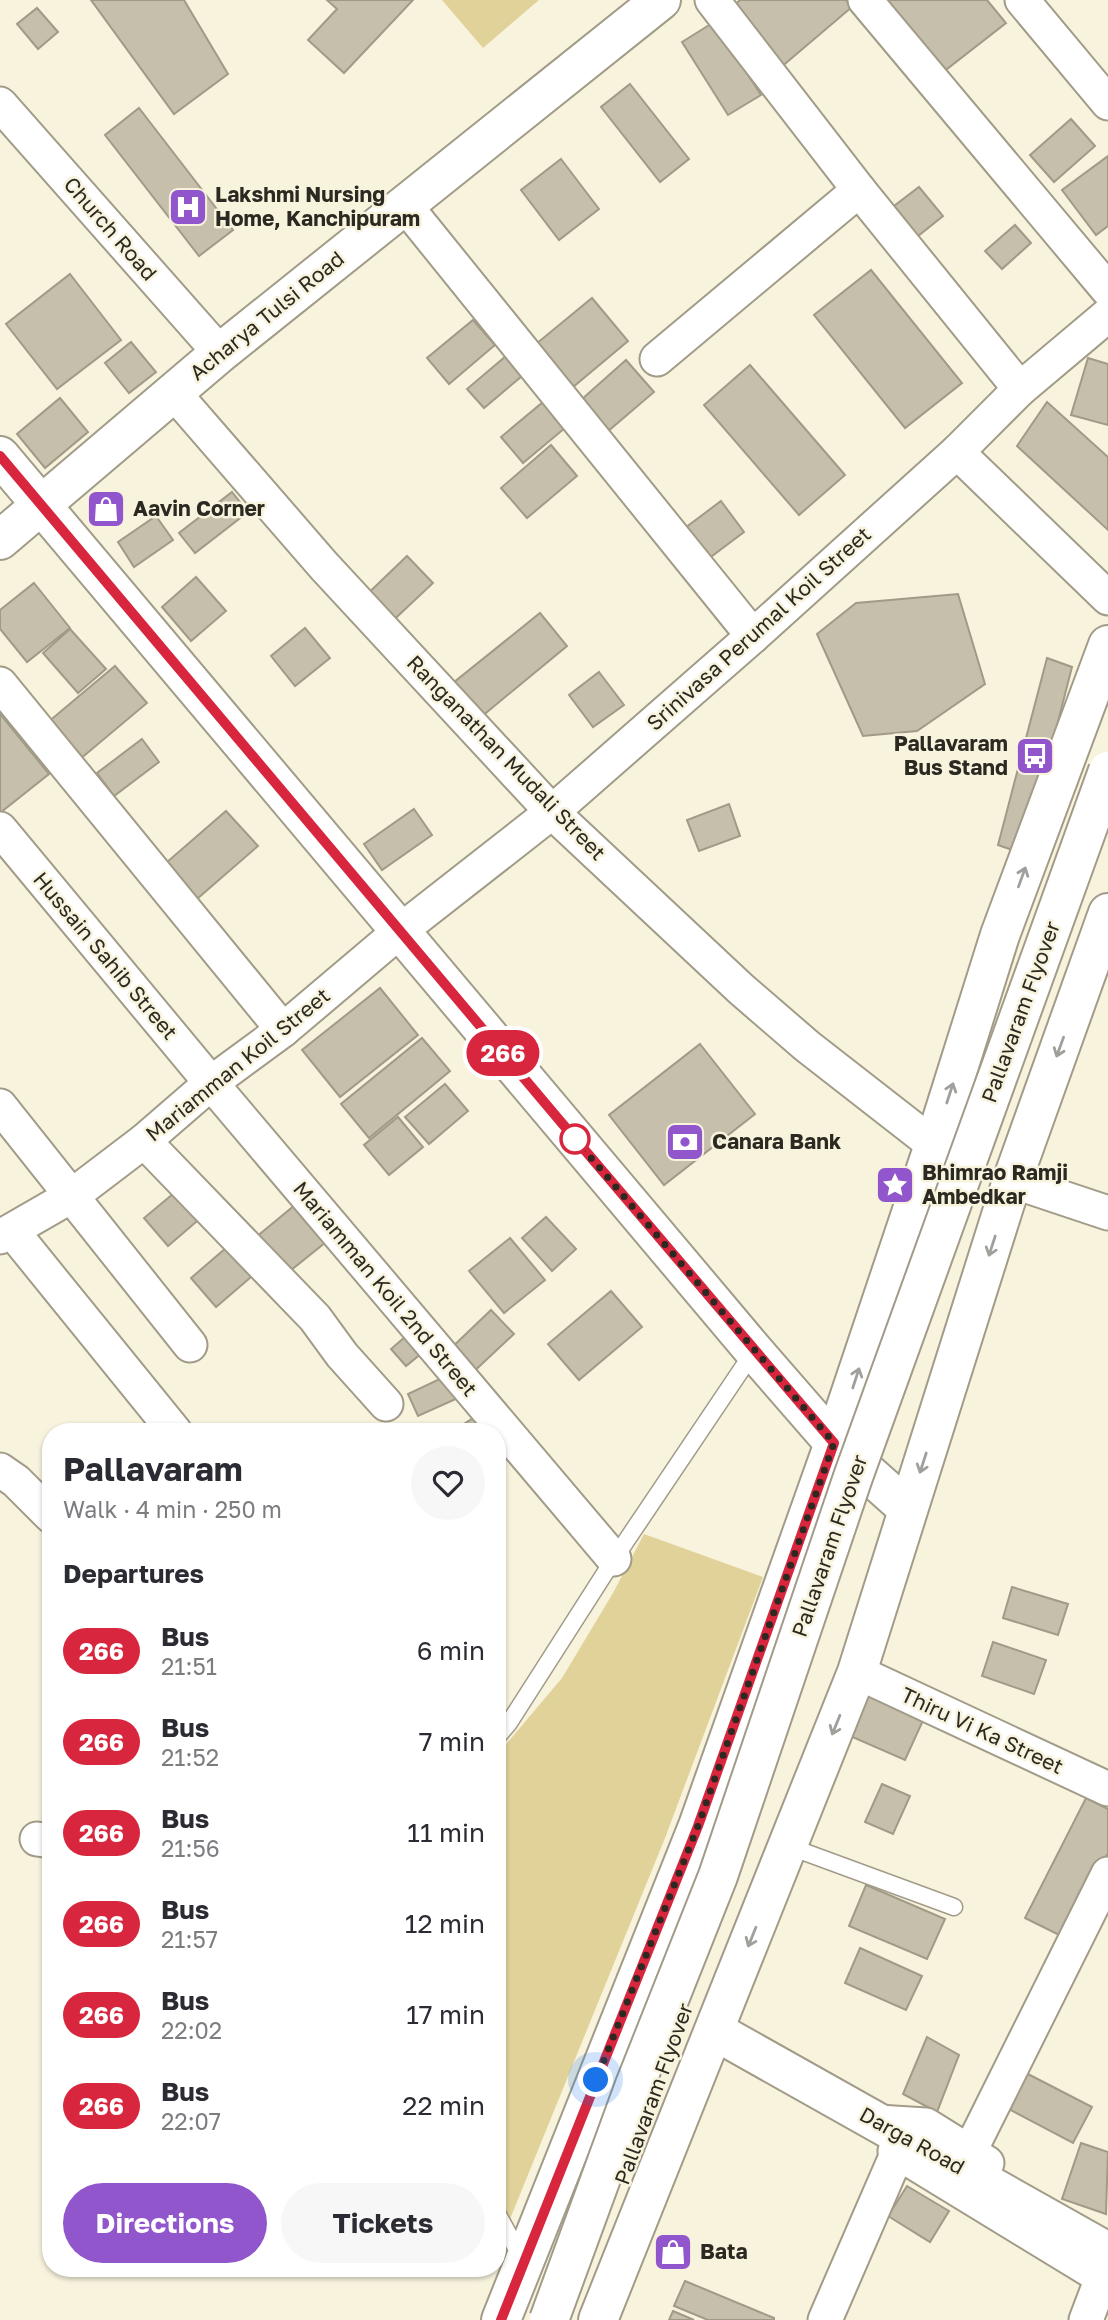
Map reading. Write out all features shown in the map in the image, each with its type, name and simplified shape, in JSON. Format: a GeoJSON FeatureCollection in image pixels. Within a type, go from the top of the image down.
{"type":"FeatureCollection","features":[{"type":"Feature","properties":{"kind":"street","name":"Acharya Tulsi Road"},"geometry":{"type":"LineString","coordinates":[[0,540],[220,353],[661,0]]}},
{"type":"Feature","properties":{"kind":"street"},"geometry":{"type":"LineString","coordinates":[[712,0],[859,190],[1020,389]]}},
{"type":"Feature","properties":{"kind":"street"},"geometry":{"type":"LineString","coordinates":[[865,0],[1108,290]]}},
{"type":"Feature","properties":{"kind":"street"},"geometry":{"type":"LineString","coordinates":[[1023,0],[1108,103]]}},
{"type":"Feature","properties":{"kind":"street","name":"Church Road"},"geometry":{"type":"LineString","coordinates":[[0,104],[220,353]]}},
{"type":"Feature","properties":{"kind":"street"},"geometry":{"type":"LineString","coordinates":[[657,359],[859,190]]}},
{"type":"Feature","properties":{"kind":"street"},"geometry":{"type":"LineString","coordinates":[[404,204],[754,636]]}},
{"type":"Feature","properties":{"kind":"street","name":"Srinivasa Perumal Koil Street"},"geometry":{"type":"LineString","coordinates":[[400,931],[552,812],[754,636],[957,452],[1020,389],[1108,315]]}},
{"type":"Feature","properties":{"kind":"street","name":"Ranganathan Mudali Street"},"geometry":{"type":"LineString","coordinates":[[174,393],[324,566],[552,812],[741,989],[807,1046],[934,1145]]}},
{"type":"Feature","properties":{"kind":"street"},"geometry":{"type":"LineString","coordinates":[[957,452],[1108,598]]}},
{"type":"Feature","properties":{"kind":"street"},"geometry":{"type":"LineString","coordinates":[[0,456],[754,1351],[834,1443],[908,1509]]}},
{"type":"Feature","properties":{"kind":"street"},"geometry":{"type":"LineString","coordinates":[[501,2320],[698,1826],[834,1443],[934,1145],[1000,935],[1108,645]]}},
{"type":"Feature","properties":{"kind":"street"},"geometry":{"type":"LineString","coordinates":[[0,684],[283,1030]]}},
{"type":"Feature","properties":{"kind":"street","name":"Pallavaram Flyover"},"geometry":{"type":"LineString","coordinates":[[549,2320],[635,2085],[718,1876],[853,1477],[1108,771]]}},
{"type":"Feature","properties":{"kind":"street","name":"Hussain Sahib Street"},"geometry":{"type":"LineString","coordinates":[[0,830],[211,1083]]}},
{"type":"Feature","properties":{"kind":"street","name":"Pallavaram Flyover"},"geometry":{"type":"LineString","coordinates":[[570,2320],[1108,840]]}},
{"type":"Feature","properties":{"kind":"street"},"geometry":{"type":"LineString","coordinates":[[598,2320],[857,1672],[1012,1181],[1094,976],[1108,913]]}},
{"type":"Feature","properties":{"kind":"street","name":"Mariamman Koil Street"},"geometry":{"type":"LineString","coordinates":[[6,1234],[73,1195],[144,1141],[211,1083],[283,1030],[400,931]]}},
{"type":"Feature","properties":{"kind":"street","name":"Mariamman Koil 2nd Street"},"geometry":{"type":"LineString","coordinates":[[211,1083],[499,1423]]}},
{"type":"Feature","properties":{"kind":"street"},"geometry":{"type":"LineString","coordinates":[[0,1105],[190,1345]]}},
{"type":"Feature","properties":{"kind":"street"},"geometry":{"type":"LineString","coordinates":[[144,1141],[315,1318],[386,1404]]}},
{"type":"Feature","properties":{"kind":"street"},"geometry":{"type":"LineString","coordinates":[[1012,1181],[1108,1213]]}},
{"type":"Feature","properties":{"kind":"street"},"geometry":{"type":"LineString","coordinates":[[6,1234],[168,1423]]}},
{"type":"Feature","properties":{"kind":"street","name":"Mariamman Koil 2nd Street"},"geometry":{"type":"LineString","coordinates":[[506,1431],[614,1559]]}},
{"type":"Feature","properties":{"kind":"street"},"geometry":{"type":"LineString","coordinates":[[0,1470],[16,1481],[42,1507]]}},
{"type":"Feature","properties":{"kind":"street","name":"Thiru Vi Ka Street"},"geometry":{"type":"LineString","coordinates":[[857,1672],[1108,1789]]}},
{"type":"Feature","properties":{"kind":"street"},"geometry":{"type":"LineString","coordinates":[[969,2153],[1108,1874]]}},
{"type":"Feature","properties":{"kind":"street","name":"Darga Road"},"geometry":{"type":"LineString","coordinates":[[715,2031],[1106,2270]]}},
{"type":"Feature","properties":{"kind":"street"},"geometry":{"type":"LineString","coordinates":[[825,2320],[887,2138],[926,2125],[969,2153],[1108,2231]]}},
{"type":"Feature","properties":{"kind":"street"},"geometry":{"type":"LineString","coordinates":[[1086,2320],[1106,2270]]}},
{"type":"Feature","properties":{"kind":"lane"},"geometry":{"type":"LineString","coordinates":[[506,1726],[614,1559],[754,1351]]}},
{"type":"Feature","properties":{"kind":"lane"},"geometry":{"type":"LineString","coordinates":[[788,1846],[954,1908]]}},
{"type":"Feature","properties":{"kind":"lane"},"geometry":{"type":"LineString","coordinates":[[506,2229],[525,2263]]}},
{"type":"Feature","properties":{"kind":"shaded area"},"geometry":{"type":"Polygon","coordinates":[[[442,0],[539,0],[483,48],[442,0]]]}},
{"type":"Feature","properties":{"kind":"shaded area"},"geometry":{"type":"Polygon","coordinates":[[[644,1534],[763,1577],[665,1838],[510,2219],[506,2212],[506,1744],[562,1678],[613,1593],[644,1534]]]}},
{"type":"Feature","properties":{"kind":"building"},"geometry":{"type":"Polygon","coordinates":[[[91,0],[184,0],[228,74],[174,114],[91,0]]]}},
{"type":"Feature","properties":{"kind":"building"},"geometry":{"type":"Polygon","coordinates":[[[327,0],[413,0],[344,73],[308,40],[337,9],[327,0]]]}},
{"type":"Feature","properties":{"kind":"building"},"geometry":{"type":"Polygon","coordinates":[[[740,0],[846,0],[852,7],[780,68],[730,9],[740,0]]]}},
{"type":"Feature","properties":{"kind":"building"},"geometry":{"type":"Polygon","coordinates":[[[878,0],[987,0],[1006,23],[938,76],[878,0]]]}},
{"type":"Feature","properties":{"kind":"building"},"geometry":{"type":"Polygon","coordinates":[[[37,8],[58,32],[38,49],[17,24],[37,8]]]}},
{"type":"Feature","properties":{"kind":"building"},"geometry":{"type":"Polygon","coordinates":[[[714,22],[761,95],[728,115],[682,42],[714,22]]]}},
{"type":"Feature","properties":{"kind":"building"},"geometry":{"type":"Polygon","coordinates":[[[630,84],[689,159],[660,182],[601,107],[630,84]]]}},
{"type":"Feature","properties":{"kind":"building"},"geometry":{"type":"Polygon","coordinates":[[[139,108],[233,230],[199,256],[105,135],[139,108]]]}},
{"type":"Feature","properties":{"kind":"building"},"geometry":{"type":"Polygon","coordinates":[[[1071,119],[1095,146],[1054,182],[1030,155],[1071,119]]]}},
{"type":"Feature","properties":{"kind":"building"},"geometry":{"type":"Polygon","coordinates":[[[1108,156],[1108,226],[1096,235],[1062,190],[1108,156]]]}},
{"type":"Feature","properties":{"kind":"building"},"geometry":{"type":"Polygon","coordinates":[[[561,159],[599,209],[559,240],[521,190],[561,159]]]}},
{"type":"Feature","properties":{"kind":"building"},"geometry":{"type":"Polygon","coordinates":[[[919,187],[943,216],[918,236],[894,206],[919,187]]]}},
{"type":"Feature","properties":{"kind":"building"},"geometry":{"type":"Polygon","coordinates":[[[1015,225],[1031,243],[1002,269],[985,251],[1015,225]]]}},
{"type":"Feature","properties":{"kind":"building"},"geometry":{"type":"Polygon","coordinates":[[[871,270],[962,383],[905,428],[814,315],[871,270]]]}},
{"type":"Feature","properties":{"kind":"building"},"geometry":{"type":"Polygon","coordinates":[[[70,274],[121,340],[57,389],[6,324],[70,274]]]}},
{"type":"Feature","properties":{"kind":"building"},"geometry":{"type":"Polygon","coordinates":[[[592,298],[628,341],[573,387],[536,344],[592,298]]]}},
{"type":"Feature","properties":{"kind":"building"},"geometry":{"type":"Polygon","coordinates":[[[473,320],[495,345],[449,384],[427,358],[473,320]]]}},
{"type":"Feature","properties":{"kind":"building"},"geometry":{"type":"Polygon","coordinates":[[[131,342],[156,372],[129,393],[105,363],[131,342]]]}},
{"type":"Feature","properties":{"kind":"building"},"geometry":{"type":"Polygon","coordinates":[[[506,356],[522,376],[484,408],[467,389],[506,356]]]}},
{"type":"Feature","properties":{"kind":"building"},"geometry":{"type":"Polygon","coordinates":[[[1088,358],[1108,364],[1108,425],[1071,415],[1088,358]]]}},
{"type":"Feature","properties":{"kind":"building"},"geometry":{"type":"Polygon","coordinates":[[[626,360],[654,392],[600,438],[573,407],[626,360]]]}},
{"type":"Feature","properties":{"kind":"building"},"geometry":{"type":"Polygon","coordinates":[[[750,365],[845,475],[799,515],[704,405],[750,365]]]}},
{"type":"Feature","properties":{"kind":"building"},"geometry":{"type":"Polygon","coordinates":[[[60,398],[88,432],[45,468],[17,434],[60,398]]]}},
{"type":"Feature","properties":{"kind":"building"},"geometry":{"type":"Polygon","coordinates":[[[543,402],[565,428],[523,463],[501,437],[543,402]]]}},
{"type":"Feature","properties":{"kind":"building"},"geometry":{"type":"Polygon","coordinates":[[[1047,402],[1108,457],[1108,530],[1017,446],[1047,402]]]}},
{"type":"Feature","properties":{"kind":"building"},"geometry":{"type":"Polygon","coordinates":[[[551,445],[577,476],[527,518],[501,488],[551,445]]]}},
{"type":"Feature","properties":{"kind":"building"},"geometry":{"type":"Polygon","coordinates":[[[232,492],[248,512],[195,553],[179,533],[232,492]]]}},
{"type":"Feature","properties":{"kind":"building"},"geometry":{"type":"Polygon","coordinates":[[[721,501],[744,532],[704,562],[681,531],[721,501]]]}},
{"type":"Feature","properties":{"kind":"building"},"geometry":{"type":"Polygon","coordinates":[[[156,516],[173,540],[134,567],[118,542],[156,516]]]}},
{"type":"Feature","properties":{"kind":"building"},"geometry":{"type":"Polygon","coordinates":[[[407,556],[433,583],[384,629],[359,602],[407,556]]]}},
{"type":"Feature","properties":{"kind":"building"},"geometry":{"type":"Polygon","coordinates":[[[196,577],[226,611],[191,641],[162,607],[196,577]]]}},
{"type":"Feature","properties":{"kind":"building"},"geometry":{"type":"Polygon","coordinates":[[[34,583],[70,628],[27,662],[0,629],[0,610],[34,583]]]}},
{"type":"Feature","properties":{"kind":"building"},"geometry":{"type":"Polygon","coordinates":[[[958,594],[985,684],[917,731],[863,736],[817,634],[856,603],[958,594]]]}},
{"type":"Feature","properties":{"kind":"building"},"geometry":{"type":"Polygon","coordinates":[[[540,613],[567,646],[481,717],[453,683],[540,613]]]}},
{"type":"Feature","properties":{"kind":"building"},"geometry":{"type":"Polygon","coordinates":[[[305,628],[330,658],[295,686],[271,656],[305,628]]]}},
{"type":"Feature","properties":{"kind":"building"},"geometry":{"type":"Polygon","coordinates":[[[70,629],[106,669],[78,693],[43,653],[70,629]]]}},
{"type":"Feature","properties":{"kind":"building","name":"Pallavaram Bus Stand"},"geometry":{"type":"Polygon","coordinates":[[[1047,658],[1072,667],[1024,854],[998,845],[1047,658]]]}},
{"type":"Feature","properties":{"kind":"building"},"geometry":{"type":"Polygon","coordinates":[[[115,666],[147,703],[73,765],[41,728],[115,666]]]}},
{"type":"Feature","properties":{"kind":"building"},"geometry":{"type":"Polygon","coordinates":[[[599,672],[624,705],[593,727],[569,695],[599,672]]]}},
{"type":"Feature","properties":{"kind":"building"},"geometry":{"type":"Polygon","coordinates":[[[0,714],[49,774],[0,813],[0,714]]]}},
{"type":"Feature","properties":{"kind":"building"},"geometry":{"type":"Polygon","coordinates":[[[142,739],[159,762],[114,796],[97,773],[142,739]]]}},
{"type":"Feature","properties":{"kind":"building"},"geometry":{"type":"Polygon","coordinates":[[[729,804],[740,836],[699,851],[687,820],[729,804]]]}},
{"type":"Feature","properties":{"kind":"building"},"geometry":{"type":"Polygon","coordinates":[[[414,809],[432,835],[382,870],[364,844],[414,809]]]}},
{"type":"Feature","properties":{"kind":"building"},"geometry":{"type":"Polygon","coordinates":[[[226,811],[258,846],[190,905],[159,869],[226,811]]]}},
{"type":"Feature","properties":{"kind":"building"},"geometry":{"type":"Polygon","coordinates":[[[380,988],[418,1035],[340,1097],[302,1050],[380,988]]]}},
{"type":"Feature","properties":{"kind":"building"},"geometry":{"type":"Polygon","coordinates":[[[422,1038],[450,1071],[369,1138],[341,1104],[422,1038]]]}},
{"type":"Feature","properties":{"kind":"building"},"geometry":{"type":"Polygon","coordinates":[[[700,1044],[755,1114],[664,1185],[609,1115],[700,1044]]]}},
{"type":"Feature","properties":{"kind":"building"},"geometry":{"type":"Polygon","coordinates":[[[445,1084],[468,1111],[429,1144],[405,1117],[445,1084]]]}},
{"type":"Feature","properties":{"kind":"building"},"geometry":{"type":"Polygon","coordinates":[[[398,1117],[423,1147],[389,1175],[364,1145],[398,1117]]]}},
{"type":"Feature","properties":{"kind":"building"},"geometry":{"type":"Polygon","coordinates":[[[179,1189],[203,1216],[168,1246],[144,1218],[179,1189]]]}},
{"type":"Feature","properties":{"kind":"building"},"geometry":{"type":"Polygon","coordinates":[[[295,1205],[326,1242],[285,1275],[255,1238],[295,1205]]]}},
{"type":"Feature","properties":{"kind":"building"},"geometry":{"type":"Polygon","coordinates":[[[546,1217],[576,1249],[552,1271],[522,1238],[546,1217]]]}},
{"type":"Feature","properties":{"kind":"building"},"geometry":{"type":"Polygon","coordinates":[[[510,1238],[545,1280],[504,1313],[469,1271],[510,1238]]]}},
{"type":"Feature","properties":{"kind":"building"},"geometry":{"type":"Polygon","coordinates":[[[233,1242],[258,1271],[216,1307],[191,1278],[233,1242]]]}},
{"type":"Feature","properties":{"kind":"building"},"geometry":{"type":"Polygon","coordinates":[[[611,1291],[642,1327],[579,1380],[548,1344],[611,1291]]]}},
{"type":"Feature","properties":{"kind":"building"},"geometry":{"type":"Polygon","coordinates":[[[491,1310],[514,1334],[469,1376],[447,1352],[491,1310]]]}},
{"type":"Feature","properties":{"kind":"building"},"geometry":{"type":"Polygon","coordinates":[[[413,1330],[428,1348],[406,1366],[391,1349],[413,1330]]]}},
{"type":"Feature","properties":{"kind":"building"},"geometry":{"type":"Polygon","coordinates":[[[448,1375],[458,1398],[418,1416],[408,1394],[448,1375]]]}},
{"type":"Feature","properties":{"kind":"building"},"geometry":{"type":"Polygon","coordinates":[[[481,1413],[487,1423],[465,1423],[481,1413]]]}},
{"type":"Feature","properties":{"kind":"building"},"geometry":{"type":"Polygon","coordinates":[[[1012,1587],[1068,1604],[1058,1635],[1003,1618],[1012,1587]]]}},
{"type":"Feature","properties":{"kind":"building"},"geometry":{"type":"Polygon","coordinates":[[[993,1642],[1046,1660],[1034,1694],[982,1676],[993,1642]]]}},
{"type":"Feature","properties":{"kind":"building"},"geometry":{"type":"Polygon","coordinates":[[[861,1688],[925,1716],[905,1760],[841,1732],[861,1688]]]}},
{"type":"Feature","properties":{"kind":"building"},"geometry":{"type":"Polygon","coordinates":[[[882,1784],[910,1796],[893,1834],[865,1822],[882,1784]]]}},
{"type":"Feature","properties":{"kind":"building"},"geometry":{"type":"Polygon","coordinates":[[[1086,1798],[1108,1809],[1108,1853],[1065,1938],[1025,1918],[1086,1798]]]}},
{"type":"Feature","properties":{"kind":"building"},"geometry":{"type":"Polygon","coordinates":[[[866,1885],[945,1919],[927,1959],[849,1926],[866,1885]]]}},
{"type":"Feature","properties":{"kind":"building"},"geometry":{"type":"Polygon","coordinates":[[[860,1948],[922,1976],[906,2010],[845,1983],[860,1948]]]}},
{"type":"Feature","properties":{"kind":"building"},"geometry":{"type":"Polygon","coordinates":[[[927,2037],[959,2055],[937,2112],[903,2094],[927,2037]]]}},
{"type":"Feature","properties":{"kind":"building"},"geometry":{"type":"Polygon","coordinates":[[[1026,2073],[1092,2107],[1073,2143],[1007,2108],[1026,2073]]]}},
{"type":"Feature","properties":{"kind":"building"},"geometry":{"type":"Polygon","coordinates":[[[1081,2143],[1108,2152],[1106,2214],[1062,2199],[1081,2143]]]}},
{"type":"Feature","properties":{"kind":"building"},"geometry":{"type":"Polygon","coordinates":[[[907,2186],[949,2211],[930,2242],[888,2216],[907,2186]]]}},
{"type":"Feature","properties":{"kind":"building"},"geometry":{"type":"Polygon","coordinates":[[[685,2281],[774,2320],[708,2320],[674,2306],[685,2281]]]}},
{"type":"Feature","properties":{"kind":"building"},"geometry":{"type":"Polygon","coordinates":[[[673,2311],[694,2320],[669,2320],[673,2311]]]}},
{"type":"Feature","properties":{"kind":"bus line","name":"266"},"geometry":{"type":"LineString","coordinates":[[0,456],[834,1443],[698,1826],[501,2320]]}},
{"type":"Feature","properties":{"kind":"place","name":"Lakshmi Nursing Home, Kanchipuram"},"geometry":{"type":"Point","coordinates":[188,207]}},
{"type":"Feature","properties":{"kind":"place","name":"Aavin Corner"},"geometry":{"type":"Point","coordinates":[106,509]}},
{"type":"Feature","properties":{"kind":"place","name":"Pallavaram Bus Stand"},"geometry":{"type":"Point","coordinates":[1035,756]}},
{"type":"Feature","properties":{"kind":"place","name":"Canara Bank"},"geometry":{"type":"Point","coordinates":[685,1142]}},
{"type":"Feature","properties":{"kind":"place","name":"Bhimrao Ramji Ambedkar"},"geometry":{"type":"Point","coordinates":[895,1185]}},
{"type":"Feature","properties":{"kind":"place","name":"Bata"},"geometry":{"type":"Point","coordinates":[673,2252]}},
{"type":"Feature","properties":{"kind":"route"},"geometry":{"type":"LineString","coordinates":[[575,1139],[834,1443],[698,1826],[596,2080]]}}]}
